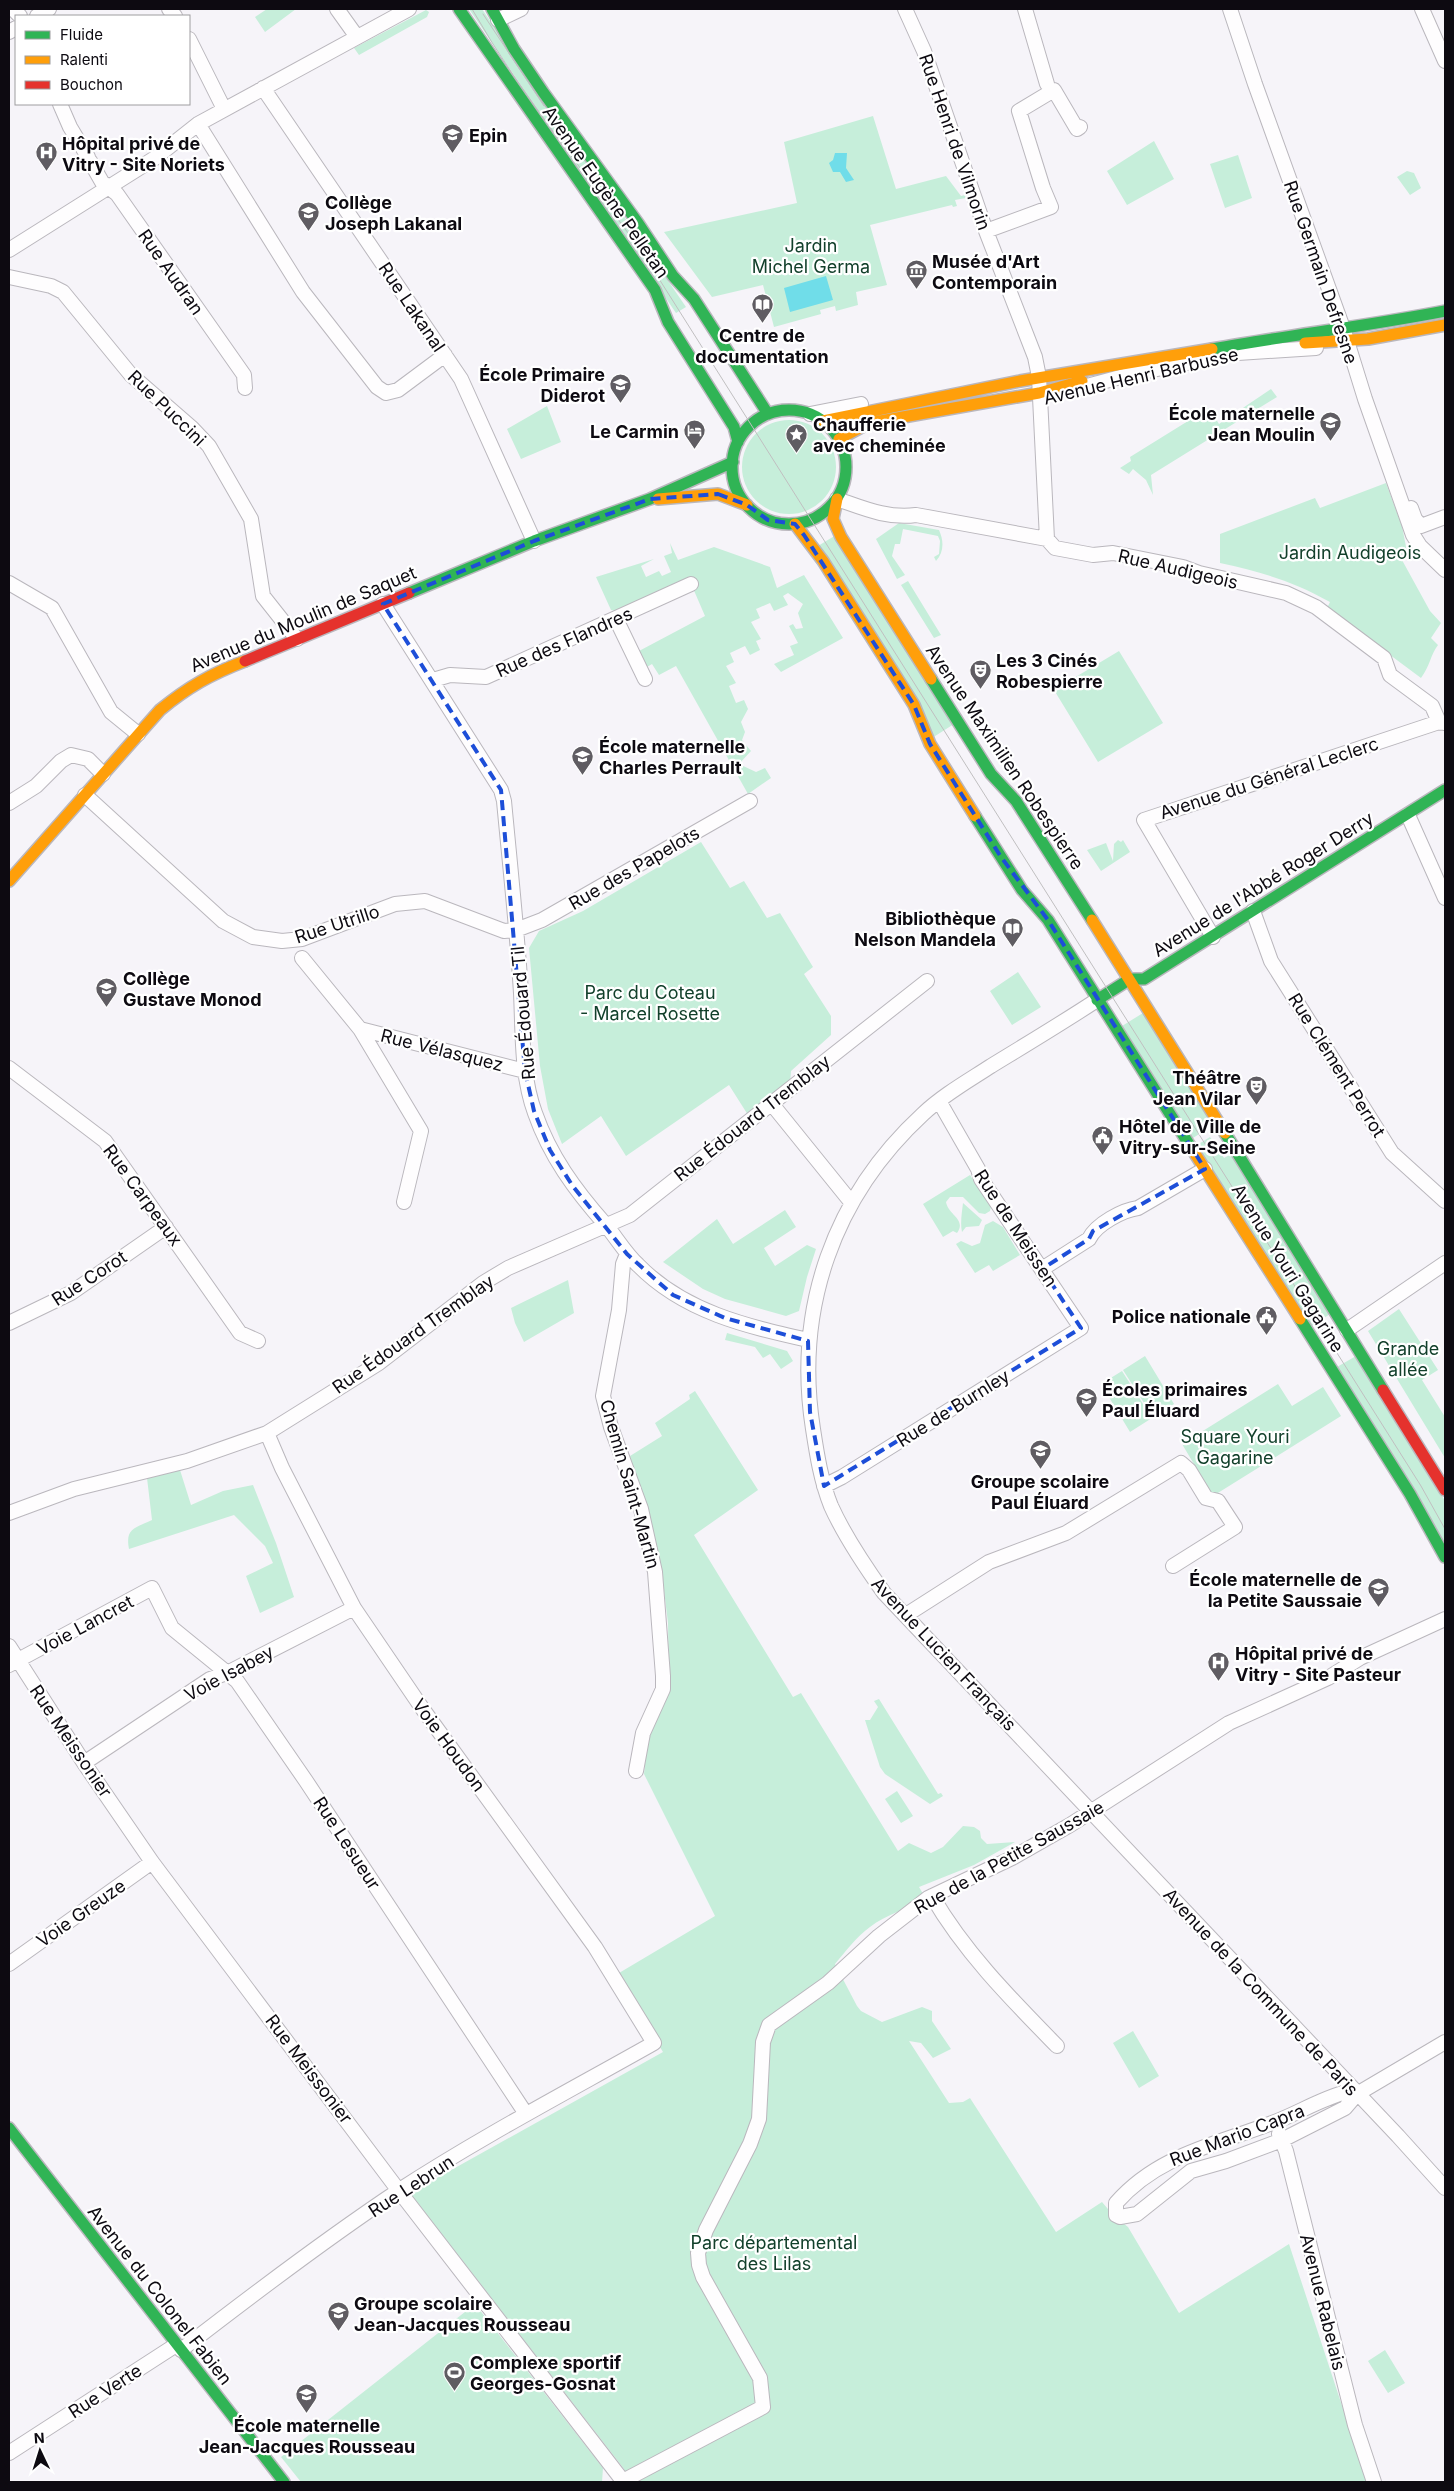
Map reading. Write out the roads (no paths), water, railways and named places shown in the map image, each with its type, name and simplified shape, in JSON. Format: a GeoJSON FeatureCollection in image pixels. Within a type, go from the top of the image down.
{"type":"FeatureCollection","features":[{"type":"Feature","properties":{"kind":"main road","name":"Avenue Eugène Pelletan"},"geometry":{"type":"LineString","coordinates":[[459,9],[522,102],[618,234],[654,290],[668,322],[734,426],[738,442]]}},
{"type":"Feature","properties":{"kind":"main road","name":"Avenue Eugène Pelletan"},"geometry":{"type":"LineString","coordinates":[[495,14],[514,49],[543,92],[638,222],[673,276],[697,304],[768,414]]}},
{"type":"Feature","properties":{"kind":"main road","name":"Avenue Henri Barbusse"},"geometry":{"type":"LineString","coordinates":[[1346,339],[1365,326],[1445,312]]}},
{"type":"Feature","properties":{"kind":"main road","name":"Avenue Henri Barbusse"},"geometry":{"type":"LineString","coordinates":[[823,421],[1039,377],[1251,342],[1346,339],[1445,325]]}},
{"type":"Feature","properties":{"kind":"main road","name":"Avenue Henri Barbusse"},"geometry":{"type":"LineString","coordinates":[[1039,396],[1143,366],[1163,358]]}},
{"type":"Feature","properties":{"kind":"main road"},"geometry":{"type":"LineString","coordinates":[[796,411],[810,414],[823,421],[841,442],[846,473],[843,486],[837,499],[816,518],[795,524],[768,520],[747,505],[735,485],[733,462],[738,442],[750,426],[768,414],[796,411]]}},
{"type":"Feature","properties":{"kind":"main road","name":"Avenue du Moulin de Saquet"},"geometry":{"type":"LineString","coordinates":[[9,880],[138,734],[174,698],[207,676],[534,541],[650,499],[733,462]]}},
{"type":"Feature","properties":{"kind":"main road","name":"Avenue du Moulin de Saquet"},"geometry":{"type":"LineString","coordinates":[[650,499],[718,494],[747,505]]}},
{"type":"Feature","properties":{"kind":"main road","name":"Avenue Maximilien Robespierre"},"geometry":{"type":"LineString","coordinates":[[837,499],[833,519],[864,575],[991,774],[1016,801],[1130,979]]}},
{"type":"Feature","properties":{"kind":"main road"},"geometry":{"type":"LineString","coordinates":[[795,524],[823,561],[914,705],[930,744],[1001,857],[1022,890],[1048,920],[1097,1000]]}},
{"type":"Feature","properties":{"kind":"main road","name":"Avenue de l'Abbé Roger Derry"},"geometry":{"type":"LineString","coordinates":[[1097,1000],[1130,979],[1144,979],[1445,790]]}},
{"type":"Feature","properties":{"kind":"main road","name":"Avenue Youri Gagarine"},"geometry":{"type":"LineString","coordinates":[[1130,979],[1445,1490]]}},
{"type":"Feature","properties":{"kind":"main road","name":"Avenue Youri Gagarine"},"geometry":{"type":"LineString","coordinates":[[1097,1000],[1410,1494],[1445,1557]]}},
{"type":"Feature","properties":{"kind":"main road","name":"Avenue du Colonel Fabien"},"geometry":{"type":"LineString","coordinates":[[9,2128],[178,2348],[284,2482]]}},
{"type":"Feature","properties":{"kind":"street"},"geometry":{"type":"LineString","coordinates":[[38,15],[49,9]]}},
{"type":"Feature","properties":{"kind":"street"},"geometry":{"type":"LineString","coordinates":[[337,9],[358,38]]}},
{"type":"Feature","properties":{"kind":"street"},"geometry":{"type":"LineString","coordinates":[[9,250],[154,158],[198,124],[409,9]]}},
{"type":"Feature","properties":{"kind":"street"},"geometry":{"type":"LineString","coordinates":[[495,14],[521,9]]}},
{"type":"Feature","properties":{"kind":"street","name":"Rue Henri de Vilmorin"},"geometry":{"type":"LineString","coordinates":[[905,9],[924,51],[986,232],[1035,357],[1039,377],[1047,539]]}},
{"type":"Feature","properties":{"kind":"street"},"geometry":{"type":"LineString","coordinates":[[1025,9],[1047,84]]}},
{"type":"Feature","properties":{"kind":"street","name":"Rue Germain Defresne"},"geometry":{"type":"LineString","coordinates":[[1230,9],[1399,493],[1408,500],[1415,519],[1417,534],[1445,570]]}},
{"type":"Feature","properties":{"kind":"street"},"geometry":{"type":"LineString","coordinates":[[1422,9],[1445,61]]}},
{"type":"Feature","properties":{"kind":"street"},"geometry":{"type":"LineString","coordinates":[[190,41],[224,109]]}},
{"type":"Feature","properties":{"kind":"street","name":"Rue Lakanal"},"geometry":{"type":"LineString","coordinates":[[262,88],[461,379],[534,541]]}},
{"type":"Feature","properties":{"kind":"street"},"geometry":{"type":"LineString","coordinates":[[986,232],[1051,207],[1042,188],[1019,111],[1054,90],[1077,129],[1080,127]]}},
{"type":"Feature","properties":{"kind":"street","name":"Rue Audran"},"geometry":{"type":"LineString","coordinates":[[60,105],[70,127],[108,188],[117,194],[244,375],[246,388]]}},
{"type":"Feature","properties":{"kind":"street"},"geometry":{"type":"LineString","coordinates":[[198,124],[303,292],[377,387],[386,393],[398,390],[444,355]]}},
{"type":"Feature","properties":{"kind":"street","name":"Rue Puccini"},"geometry":{"type":"LineString","coordinates":[[9,277],[51,286],[63,292],[132,375],[192,428],[209,446],[251,519],[263,596],[297,638]]}},
{"type":"Feature","properties":{"kind":"street","name":"Avenue Henri Barbusse"},"geometry":{"type":"LineString","coordinates":[[1346,339],[1364,317],[1445,305]]}},
{"type":"Feature","properties":{"kind":"street","name":"Avenue Henri Barbusse"},"geometry":{"type":"LineString","coordinates":[[841,442],[866,430],[1039,396],[1128,375],[1228,355],[1346,339],[1445,332]]}},
{"type":"Feature","properties":{"kind":"street","name":"Avenue Henri Barbusse"},"geometry":{"type":"LineString","coordinates":[[810,414],[1020,376],[1039,377]]}},
{"type":"Feature","properties":{"kind":"street","name":"Rue Audigeois"},"geometry":{"type":"LineString","coordinates":[[837,499],[877,513],[900,516],[916,515],[1047,539],[1055,548],[1093,556],[1113,553],[1183,566],[1200,573],[1286,593],[1316,607],[1384,658],[1390,675],[1432,706],[1442,722]]}},
{"type":"Feature","properties":{"kind":"street"},"geometry":{"type":"LineString","coordinates":[[1417,534],[1445,517]]}},
{"type":"Feature","properties":{"kind":"street"},"geometry":{"type":"LineString","coordinates":[[9,583],[52,608],[111,712],[138,734]]}},
{"type":"Feature","properties":{"kind":"street","name":"Rue des Flandres"},"geometry":{"type":"LineString","coordinates":[[433,680],[450,674],[486,677],[691,584]]}},
{"type":"Feature","properties":{"kind":"street","name":"Rue Édouard Til"},"geometry":{"type":"LineString","coordinates":[[383,604],[433,680],[442,699],[501,790],[504,801],[516,930],[525,1071],[534,1111],[550,1150],[572,1185],[627,1254],[654,1281],[673,1295],[697,1308],[725,1318],[808,1340]]}},
{"type":"Feature","properties":{"kind":"street"},"geometry":{"type":"LineString","coordinates":[[616,619],[645,678]]}},
{"type":"Feature","properties":{"kind":"street","name":"Avenue du Général Leclerc"},"geometry":{"type":"LineString","coordinates":[[1212,937],[1144,820],[1442,722]]}},
{"type":"Feature","properties":{"kind":"street"},"geometry":{"type":"LineString","coordinates":[[9,803],[36,786],[61,761],[71,755],[88,759],[103,774]]}},
{"type":"Feature","properties":{"kind":"street","name":"Rue Utrillo"},"geometry":{"type":"LineString","coordinates":[[84,795],[223,921],[253,937],[282,941],[302,939],[395,904],[425,901],[504,930],[516,930]]}},
{"type":"Feature","properties":{"kind":"street","name":"Rue des Papelots"},"geometry":{"type":"LineString","coordinates":[[516,930],[542,920],[750,801]]}},
{"type":"Feature","properties":{"kind":"street"},"geometry":{"type":"LineString","coordinates":[[1408,815],[1445,898]]}},
{"type":"Feature","properties":{"kind":"street","name":"Rue Clément Perrot"},"geometry":{"type":"LineString","coordinates":[[1253,911],[1271,961],[1392,1153],[1445,1200]]}},
{"type":"Feature","properties":{"kind":"street"},"geometry":{"type":"LineString","coordinates":[[302,958],[360,1029],[421,1131],[404,1202]]}},
{"type":"Feature","properties":{"kind":"street","name":"Rue Édouard Tremblay"},"geometry":{"type":"LineString","coordinates":[[9,1512],[74,1489],[187,1461],[267,1432],[379,1363],[482,1283],[508,1268],[607,1227],[630,1215],[927,981]]}},
{"type":"Feature","properties":{"kind":"street","name":"Avenue Lucien Français"},"geometry":{"type":"LineString","coordinates":[[1077,1795],[884,1593],[847,1538],[824,1486],[818,1462],[810,1412],[808,1340],[814,1300],[832,1242],[851,1202],[886,1151],[923,1113],[939,1101],[1097,1000]]}},
{"type":"Feature","properties":{"kind":"street","name":"Rue Vélasquez"},"geometry":{"type":"LineString","coordinates":[[360,1029],[525,1071]]}},
{"type":"Feature","properties":{"kind":"street","name":"Rue Carpeaux"},"geometry":{"type":"LineString","coordinates":[[9,1068],[105,1141],[240,1333],[258,1341]]}},
{"type":"Feature","properties":{"kind":"street","name":"Rue de Meissen"},"geometry":{"type":"LineString","coordinates":[[939,1101],[978,1169],[981,1179],[1081,1328]]}},
{"type":"Feature","properties":{"kind":"street"},"geometry":{"type":"LineString","coordinates":[[771,1103],[851,1202]]}},
{"type":"Feature","properties":{"kind":"street"},"geometry":{"type":"LineString","coordinates":[[1042,1269],[1090,1239],[1093,1231],[1129,1209],[1138,1208],[1205,1169]]}},
{"type":"Feature","properties":{"kind":"street","name":"Rue Corot"},"geometry":{"type":"LineString","coordinates":[[9,1323],[71,1293],[166,1227]]}},
{"type":"Feature","properties":{"kind":"street","name":"Chemin Saint-Martin"},"geometry":{"type":"LineString","coordinates":[[627,1254],[623,1264],[619,1310],[603,1396],[611,1427],[640,1509],[655,1572],[663,1676],[663,1689],[643,1733],[636,1771]]}},
{"type":"Feature","properties":{"kind":"street"},"geometry":{"type":"LineString","coordinates":[[1346,1330],[1445,1263]]}},
{"type":"Feature","properties":{"kind":"street","name":"Rue de Burnley"},"geometry":{"type":"LineString","coordinates":[[824,1486],[842,1477],[1081,1328]]}},
{"type":"Feature","properties":{"kind":"street","name":"Voie Houdon"},"geometry":{"type":"LineString","coordinates":[[267,1432],[282,1468],[354,1608],[422,1708],[595,1947],[654,2043]]}},
{"type":"Feature","properties":{"kind":"street"},"geometry":{"type":"LineString","coordinates":[[906,1615],[989,1562],[1066,1533],[1182,1463],[1189,1470],[1206,1498],[1218,1501],[1234,1527],[1173,1566]]}},
{"type":"Feature","properties":{"kind":"street","name":"Voie Lancret"},"geometry":{"type":"LineString","coordinates":[[13,1663],[152,1588]]}},
{"type":"Feature","properties":{"kind":"street","name":"Rue Lesueur"},"geometry":{"type":"LineString","coordinates":[[152,1588],[172,1628],[237,1680],[306,1780],[526,2114]]}},
{"type":"Feature","properties":{"kind":"street","name":"Voie Isabey"},"geometry":{"type":"LineString","coordinates":[[84,1763],[210,1679],[228,1673],[354,1608]]}},
{"type":"Feature","properties":{"kind":"street","name":"Rue de la Petite Saussaie"},"geometry":{"type":"LineString","coordinates":[[622,2482],[763,2408],[760,2378],[704,2277],[699,2265],[698,2254],[706,2230],[750,2144],[759,2119],[764,2035],[769,2025],[828,1983],[879,1936],[932,1896],[1012,1858],[1092,1812],[1229,1723],[1328,1678],[1360,1658],[1445,1619]]}},
{"type":"Feature","properties":{"kind":"street","name":"Rue Meissonier"},"geometry":{"type":"LineString","coordinates":[[9,1646],[13,1663],[152,1862],[316,2077],[399,2191],[622,2482]]}},
{"type":"Feature","properties":{"kind":"street","name":"Avenue de la Commune de Paris"},"geometry":{"type":"LineString","coordinates":[[1077,1795],[1363,2091],[1445,2188]]}},
{"type":"Feature","properties":{"kind":"street","name":"Voie Greuze"},"geometry":{"type":"LineString","coordinates":[[9,1964],[152,1862]]}},
{"type":"Feature","properties":{"kind":"street"},"geometry":{"type":"LineString","coordinates":[[932,1896],[944,1916],[978,1962],[1057,2046]]}},
{"type":"Feature","properties":{"kind":"street","name":"Rue Mario Capra"},"geometry":{"type":"LineString","coordinates":[[1363,2091],[1346,2092],[1336,2095],[1273,2123],[1181,2154],[1162,2164],[1123,2195],[1116,2203],[1116,2215],[1120,2217],[1136,2214],[1191,2171],[1226,2161],[1282,2140],[1344,2108],[1363,2091],[1445,2042]]}},
{"type":"Feature","properties":{"kind":"street","name":"Rue Lebrun"},"geometry":{"type":"LineString","coordinates":[[178,2348],[399,2191],[526,2114],[654,2043]]}},
{"type":"Feature","properties":{"kind":"street","name":"Avenue Rabelais"},"geometry":{"type":"LineString","coordinates":[[1273,2123],[1282,2140],[1354,2425],[1374,2482]]}},
{"type":"Feature","properties":{"kind":"street"},"geometry":{"type":"LineString","coordinates":[[1181,2154],[1191,2171]]}},
{"type":"Feature","properties":{"kind":"street","name":"Rue Verte"},"geometry":{"type":"LineString","coordinates":[[9,2453],[178,2348]]}},
{"type":"Feature","properties":{"kind":"water"},"geometry":{"type":"Polygon","coordinates":[[[835,153],[847,153],[846,168],[854,180],[846,182],[840,172],[833,172],[829,163],[833,160],[835,153]]]}},
{"type":"Feature","properties":{"kind":"water"},"geometry":{"type":"Polygon","coordinates":[[[826,276],[833,300],[790,312],[784,288],[826,276]]]}},
{"type":"Feature","properties":{"kind":"tram line"},"geometry":{"type":"LineString","coordinates":[[472,9],[535,107],[649,263],[1421,1486],[1445,1529]]}},
{"type":"Feature","properties":{"kind":"tram line"},"geometry":{"type":"LineString","coordinates":[[483,14],[544,106]]}},
{"type":"Feature","properties":{"kind":"place","name":"Epin"},"geometry":{"type":"Point","coordinates":[453,154]}},
{"type":"Feature","properties":{"kind":"place","name":"Hôpital privé de Vitry - Site Noriets"},"geometry":{"type":"Point","coordinates":[46,172]}},
{"type":"Feature","properties":{"kind":"place","name":"Collège Joseph Lakanal"},"geometry":{"type":"Point","coordinates":[309,231]}},
{"type":"Feature","properties":{"kind":"place","name":"Musée d'Art Contemporain"},"geometry":{"type":"Point","coordinates":[916,290]}},
{"type":"Feature","properties":{"kind":"place","name":"Centre de documentation"},"geometry":{"type":"Point","coordinates":[762,324]}},
{"type":"Feature","properties":{"kind":"place","name":"École Primaire Diderot"},"geometry":{"type":"Point","coordinates":[621,403]}},
{"type":"Feature","properties":{"kind":"place","name":"École maternelle Jean Moulin"},"geometry":{"type":"Point","coordinates":[1331,442]}},
{"type":"Feature","properties":{"kind":"place","name":"Le Carmin"},"geometry":{"type":"Point","coordinates":[695,450]}},
{"type":"Feature","properties":{"kind":"place","name":"Chaufferie avec cheminée"},"geometry":{"type":"Point","coordinates":[797,453]}},
{"type":"Feature","properties":{"kind":"place","name":"Les 3 Cinés Robespierre"},"geometry":{"type":"Point","coordinates":[980,689]}},
{"type":"Feature","properties":{"kind":"place","name":"École maternelle Charles Perrault"},"geometry":{"type":"Point","coordinates":[583,775]}},
{"type":"Feature","properties":{"kind":"place","name":"Bibliothèque Nelson Mandela"},"geometry":{"type":"Point","coordinates":[1012,947]}},
{"type":"Feature","properties":{"kind":"place","name":"Collège Gustave Monod"},"geometry":{"type":"Point","coordinates":[107,1007]}},
{"type":"Feature","properties":{"kind":"place","name":"Théâtre Jean Vilar"},"geometry":{"type":"Point","coordinates":[1257,1106]}},
{"type":"Feature","properties":{"kind":"place","name":"Hôtel de Ville de Vitry-sur-Seine"},"geometry":{"type":"Point","coordinates":[1103,1155]}},
{"type":"Feature","properties":{"kind":"place","name":"Police nationale"},"geometry":{"type":"Point","coordinates":[1267,1335]}},
{"type":"Feature","properties":{"kind":"place","name":"Écoles primaires Paul Éluard"},"geometry":{"type":"Point","coordinates":[1086,1418]}},
{"type":"Feature","properties":{"kind":"place","name":"Groupe scolaire Paul Éluard"},"geometry":{"type":"Point","coordinates":[1040,1470]}},
{"type":"Feature","properties":{"kind":"place","name":"École maternelle de la Petite Saussaie"},"geometry":{"type":"Point","coordinates":[1378,1608]}},
{"type":"Feature","properties":{"kind":"place","name":"Hôpital privé de Vitry - Site Pasteur"},"geometry":{"type":"Point","coordinates":[1219,1682]}},
{"type":"Feature","properties":{"kind":"place","name":"Groupe scolaire Jean-Jacques Rousseau"},"geometry":{"type":"Point","coordinates":[338,2332]}},
{"type":"Feature","properties":{"kind":"place","name":"Complexe sportif Georges-Gosnat"},"geometry":{"type":"Point","coordinates":[454,2391]}},
{"type":"Feature","properties":{"kind":"place","name":"École maternelle Jean-Jacques Rousseau"},"geometry":{"type":"Point","coordinates":[307,2414]}},
{"type":"Feature","properties":{"kind":"park label","name":"Jardin Michel Germa"},"geometry":{"type":"Point","coordinates":[811,255]}},
{"type":"Feature","properties":{"kind":"park label","name":"Jardin Audigeois"},"geometry":{"type":"Point","coordinates":[1350,552]}},
{"type":"Feature","properties":{"kind":"park label","name":"Parc du Coteau - Marcel Rosette"},"geometry":{"type":"Point","coordinates":[650,1002]}},
{"type":"Feature","properties":{"kind":"park label","name":"Grande allée"},"geometry":{"type":"Point","coordinates":[1408,1358]}},
{"type":"Feature","properties":{"kind":"park label","name":"Square Youri Gagarine"},"geometry":{"type":"Point","coordinates":[1235,1446]}},
{"type":"Feature","properties":{"kind":"park label","name":"Parc départemental des Lilas"},"geometry":{"type":"Point","coordinates":[774,2252]}}]}
